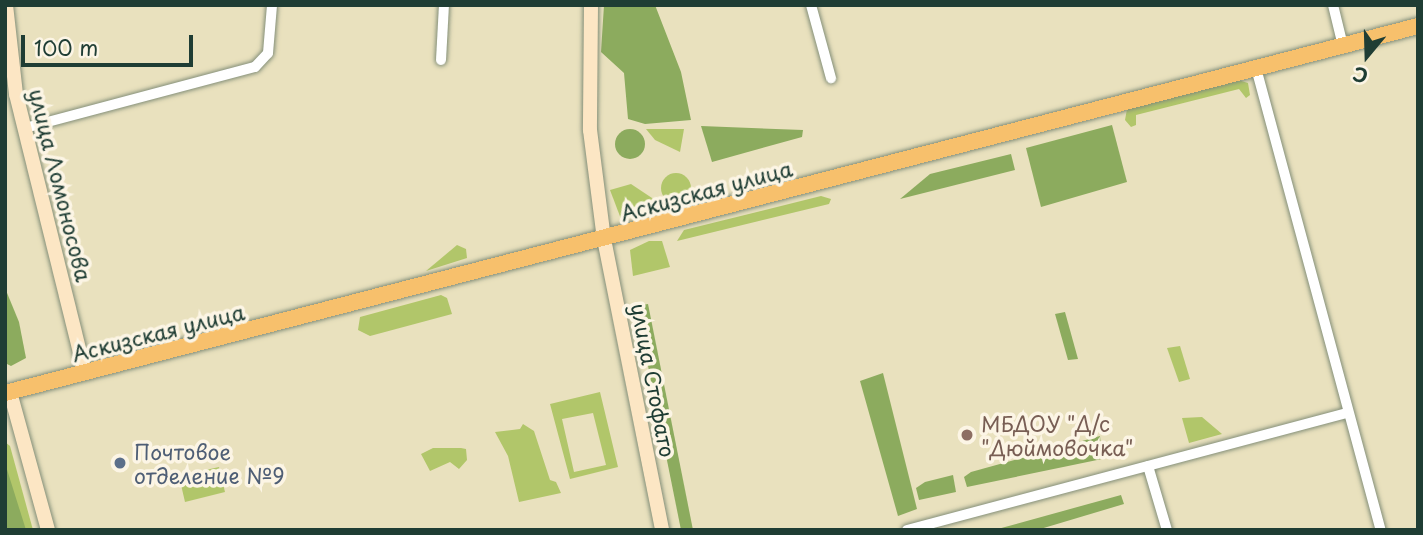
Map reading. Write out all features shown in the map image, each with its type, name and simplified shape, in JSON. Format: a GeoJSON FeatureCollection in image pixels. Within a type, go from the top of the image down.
{"type":"FeatureCollection","features":[{"type":"Feature","properties":{"kind":"main road","name":"Аскизская улица"},"geometry":{"type":"LineString","coordinates":[[8,393],[1418,26]]}},
{"type":"Feature","properties":{"kind":"street","name":"улица Ломоносова"},"geometry":{"type":"LineString","coordinates":[[6,5],[8,42],[25,128],[85,372]]}},
{"type":"Feature","properties":{"kind":"street"},"geometry":{"type":"LineString","coordinates":[[25,128],[264,62],[272,5]]}},
{"type":"Feature","properties":{"kind":"street"},"geometry":{"type":"LineString","coordinates":[[441,60],[444,5]]}},
{"type":"Feature","properties":{"kind":"street","name":"улица Стофато"},"geometry":{"type":"LineString","coordinates":[[591,5],[590,130],[604,239],[662,530]]}},
{"type":"Feature","properties":{"kind":"street"},"geometry":{"type":"LineString","coordinates":[[811,5],[831,78]]}},
{"type":"Feature","properties":{"kind":"street"},"geometry":{"type":"LineString","coordinates":[[1333,5],[1343,46]]}},
{"type":"Feature","properties":{"kind":"street"},"geometry":{"type":"LineString","coordinates":[[1256,68],[1381,530]]}},
{"type":"Feature","properties":{"kind":"street"},"geometry":{"type":"LineString","coordinates":[[8,393],[48,530]]}},
{"type":"Feature","properties":{"kind":"street"},"geometry":{"type":"LineString","coordinates":[[907,530],[1348,413]]}},
{"type":"Feature","properties":{"kind":"street"},"geometry":{"type":"LineString","coordinates":[[1149,466],[1167,530]]}},
{"type":"Feature","properties":{"kind":"green space"},"geometry":{"type":"Polygon","coordinates":[[[604,5],[655,5],[681,72],[691,120],[645,124],[628,119],[624,73],[601,52],[604,5]]]}},
{"type":"Feature","properties":{"kind":"green space"},"geometry":{"type":"Polygon","coordinates":[[[1235,79],[1248,83],[1250,95],[1246,98],[1239,89],[1136,115],[1136,125],[1131,127],[1125,120],[1127,109],[1235,79]]]}},
{"type":"Feature","properties":{"kind":"green space"},"geometry":{"type":"Polygon","coordinates":[[[1112,125],[1127,182],[1041,207],[1026,148],[1112,125]]]}},
{"type":"Feature","properties":{"kind":"green space"},"geometry":{"type":"Polygon","coordinates":[[[701,126],[803,130],[802,137],[712,162],[701,126]]]}},
{"type":"Feature","properties":{"kind":"green space"},"geometry":{"type":"Polygon","coordinates":[[[630,129],[636,130],[644,138],[644,150],[636,158],[630,159],[624,158],[616,150],[615,144],[616,138],[624,130],[630,129]]]}},
{"type":"Feature","properties":{"kind":"green space"},"geometry":{"type":"Polygon","coordinates":[[[646,129],[684,129],[680,152],[655,140],[646,129]]]}},
{"type":"Feature","properties":{"kind":"green space"},"geometry":{"type":"Polygon","coordinates":[[[1011,154],[1015,170],[900,199],[930,174],[1011,154]]]}},
{"type":"Feature","properties":{"kind":"green space"},"geometry":{"type":"Polygon","coordinates":[[[676,173],[686,178],[691,188],[686,198],[676,203],[666,198],[661,188],[666,178],[676,173]]]}},
{"type":"Feature","properties":{"kind":"green space"},"geometry":{"type":"Polygon","coordinates":[[[631,184],[652,198],[661,208],[621,219],[610,190],[631,184]]]}},
{"type":"Feature","properties":{"kind":"green space"},"geometry":{"type":"Polygon","coordinates":[[[821,196],[831,199],[829,204],[677,241],[684,230],[821,196]]]}},
{"type":"Feature","properties":{"kind":"green space"},"geometry":{"type":"Polygon","coordinates":[[[649,241],[662,241],[670,267],[633,276],[630,250],[649,241]]]}},
{"type":"Feature","properties":{"kind":"green space"},"geometry":{"type":"Polygon","coordinates":[[[457,245],[466,249],[467,258],[426,271],[457,245]]]}},
{"type":"Feature","properties":{"kind":"green space"},"geometry":{"type":"Polygon","coordinates":[[[5,288],[19,322],[26,358],[11,366],[5,363],[5,288]]]}},
{"type":"Feature","properties":{"kind":"green space"},"geometry":{"type":"Polygon","coordinates":[[[441,295],[447,298],[452,314],[370,336],[358,330],[360,317],[441,295]]]}},
{"type":"Feature","properties":{"kind":"green space"},"geometry":{"type":"Polygon","coordinates":[[[648,304],[693,530],[681,530],[636,306],[648,304]]]}},
{"type":"Feature","properties":{"kind":"green space"},"geometry":{"type":"Polygon","coordinates":[[[1065,312],[1078,359],[1068,360],[1055,314],[1065,312]]]}},
{"type":"Feature","properties":{"kind":"green space"},"geometry":{"type":"Polygon","coordinates":[[[1180,346],[1190,379],[1179,382],[1167,348],[1180,346]]]}},
{"type":"Feature","properties":{"kind":"green space"},"geometry":{"type":"Polygon","coordinates":[[[883,373],[917,509],[898,516],[860,381],[883,373]]]}},
{"type":"Feature","properties":{"kind":"green space"},"geometry":{"type":"Polygon","coordinates":[[[600,392],[618,467],[570,479],[550,404],[600,392]],[[593,413],[562,419],[574,472],[606,465],[593,413]]]}},
{"type":"Feature","properties":{"kind":"green space"},"geometry":{"type":"Polygon","coordinates":[[[1202,417],[1222,434],[1189,443],[1182,418],[1202,417]]]}},
{"type":"Feature","properties":{"kind":"green space"},"geometry":{"type":"Polygon","coordinates":[[[523,424],[534,431],[550,480],[556,482],[561,493],[519,502],[508,456],[495,432],[520,429],[523,424]]]}},
{"type":"Feature","properties":{"kind":"green space"},"geometry":{"type":"Polygon","coordinates":[[[1100,436],[1102,459],[967,487],[964,477],[971,472],[1100,436]]]}},
{"type":"Feature","properties":{"kind":"green space"},"geometry":{"type":"Polygon","coordinates":[[[5,442],[10,446],[33,530],[5,530],[5,442]]]}},
{"type":"Feature","properties":{"kind":"green space"},"geometry":{"type":"Polygon","coordinates":[[[433,448],[466,449],[467,460],[459,469],[450,462],[430,471],[421,454],[433,448]]]}},
{"type":"Feature","properties":{"kind":"green space"},"geometry":{"type":"Polygon","coordinates":[[[5,463],[26,530],[5,530],[5,463]]]}},
{"type":"Feature","properties":{"kind":"green space"},"geometry":{"type":"Polygon","coordinates":[[[219,467],[225,492],[185,502],[179,476],[219,467]]]}},
{"type":"Feature","properties":{"kind":"green space"},"geometry":{"type":"Polygon","coordinates":[[[953,475],[956,492],[919,500],[916,488],[925,482],[953,475]]]}},
{"type":"Feature","properties":{"kind":"green space"},"geometry":{"type":"Polygon","coordinates":[[[1121,495],[1124,504],[1037,530],[994,530],[1121,495]]]}},
{"type":"Feature","properties":{"kind":"place","name":"МБДОУ \"Д/с \"Дюймовочка\""},"geometry":{"type":"Point","coordinates":[967,435]}},
{"type":"Feature","properties":{"kind":"place","name":"Почтовое отделение №9"},"geometry":{"type":"Point","coordinates":[120,463]}}]}
